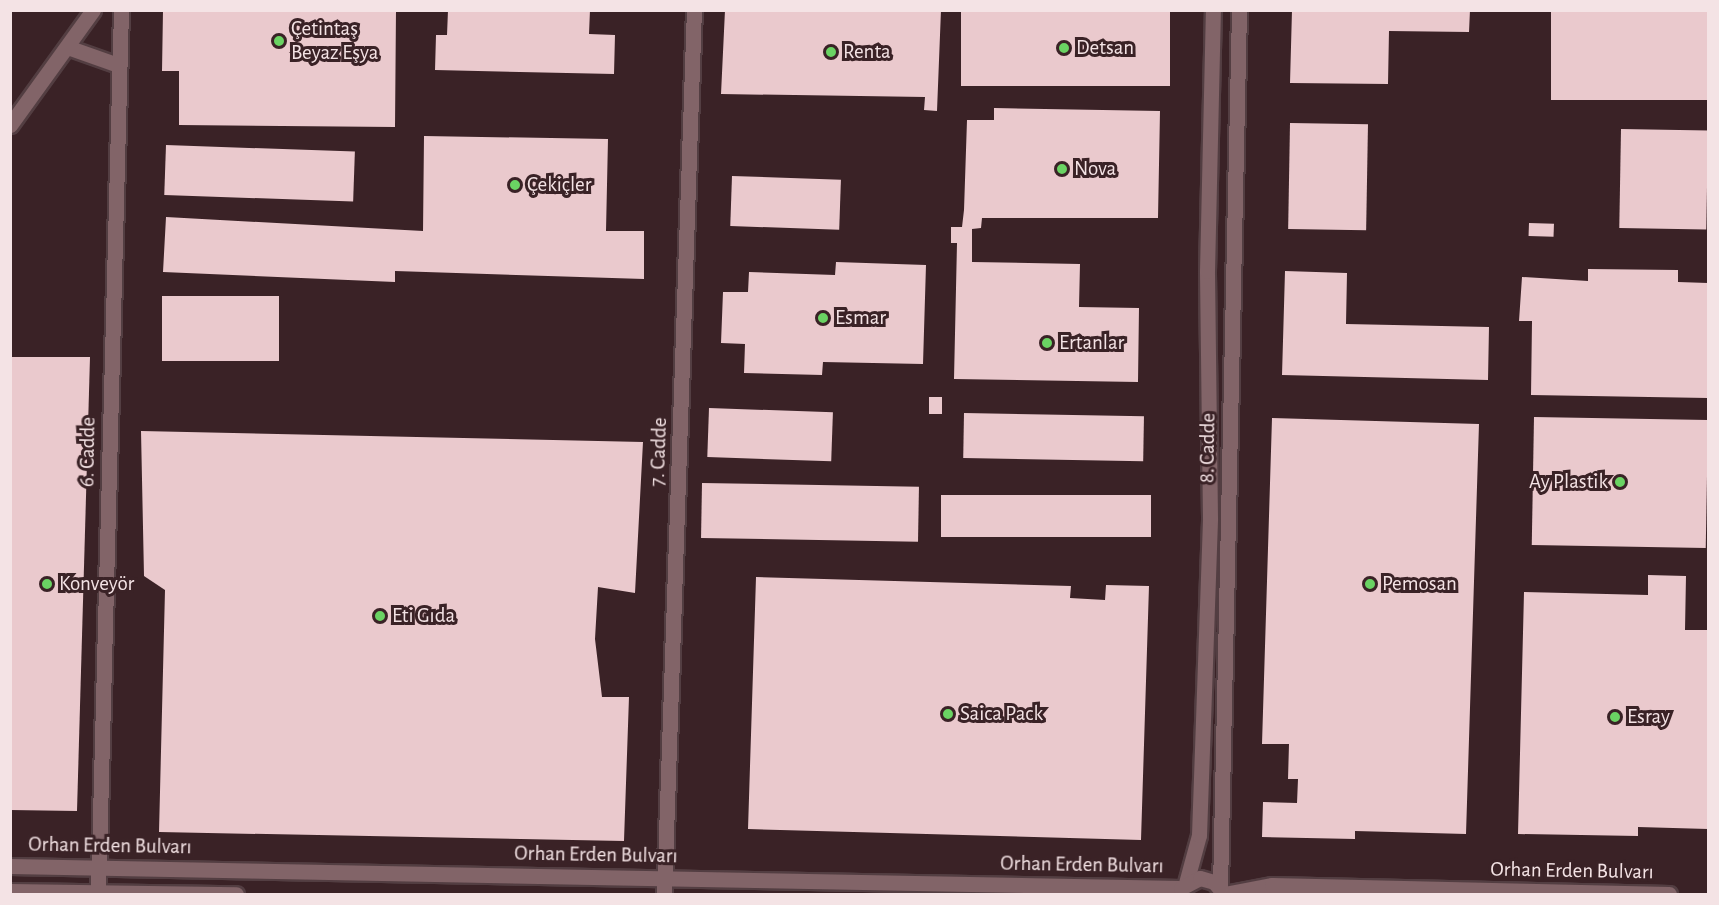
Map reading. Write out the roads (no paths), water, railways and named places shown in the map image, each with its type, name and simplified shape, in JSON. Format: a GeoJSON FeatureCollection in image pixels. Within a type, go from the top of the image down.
{"type":"FeatureCollection","features":[{"type":"Feature","properties":{"kind":"street"},"geometry":{"type":"LineString","coordinates":[[10,125],[70,48],[93,10]]}},
{"type":"Feature","properties":{"kind":"street","name":"6. Cadde"},"geometry":{"type":"LineString","coordinates":[[98,893],[121,10]]}},
{"type":"Feature","properties":{"kind":"street","name":"7. Cadde"},"geometry":{"type":"LineString","coordinates":[[664,894],[694,10]]}},
{"type":"Feature","properties":{"kind":"street","name":"8. Cadde"},"geometry":{"type":"LineString","coordinates":[[1181,889],[1199,835],[1210,518],[1207,271],[1213,10]]}},
{"type":"Feature","properties":{"kind":"street","name":"8. Cadde"},"geometry":{"type":"LineString","coordinates":[[1222,891],[1239,10]]}},
{"type":"Feature","properties":{"kind":"street"},"geometry":{"type":"LineString","coordinates":[[70,48],[118,65]]}},
{"type":"Feature","properties":{"kind":"street","name":"Orhan Erden Bulvarı"},"geometry":{"type":"LineString","coordinates":[[10,866],[664,876],[1181,889],[1208,879],[1222,891],[1272,885],[1669,894]]}},
{"type":"Feature","properties":{"kind":"street"},"geometry":{"type":"LineString","coordinates":[[10,891],[236,894]]}},
{"type":"Feature","properties":{"kind":"place","name":"Çetintaş Beyaz Eşya"},"geometry":{"type":"Point","coordinates":[279,41]}},
{"type":"Feature","properties":{"kind":"place","name":"Detsan"},"geometry":{"type":"Point","coordinates":[1064,48]}},
{"type":"Feature","properties":{"kind":"place","name":"Renta"},"geometry":{"type":"Point","coordinates":[831,52]}},
{"type":"Feature","properties":{"kind":"place","name":"Nova"},"geometry":{"type":"Point","coordinates":[1062,169]}},
{"type":"Feature","properties":{"kind":"place","name":"Çekiçler"},"geometry":{"type":"Point","coordinates":[515,185]}},
{"type":"Feature","properties":{"kind":"place","name":"Esmar"},"geometry":{"type":"Point","coordinates":[823,318]}},
{"type":"Feature","properties":{"kind":"place","name":"Ertanlar"},"geometry":{"type":"Point","coordinates":[1047,343]}},
{"type":"Feature","properties":{"kind":"place","name":"Ay Plastik"},"geometry":{"type":"Point","coordinates":[1620,482]}},
{"type":"Feature","properties":{"kind":"place","name":"Konveyör"},"geometry":{"type":"Point","coordinates":[47,584]}},
{"type":"Feature","properties":{"kind":"place","name":"Pemosan"},"geometry":{"type":"Point","coordinates":[1370,584]}},
{"type":"Feature","properties":{"kind":"place","name":"Eti Gıda"},"geometry":{"type":"Point","coordinates":[380,616]}},
{"type":"Feature","properties":{"kind":"place","name":"Saica Pack"},"geometry":{"type":"Point","coordinates":[948,714]}},
{"type":"Feature","properties":{"kind":"place","name":"Esray"},"geometry":{"type":"Point","coordinates":[1615,717]}}]}
